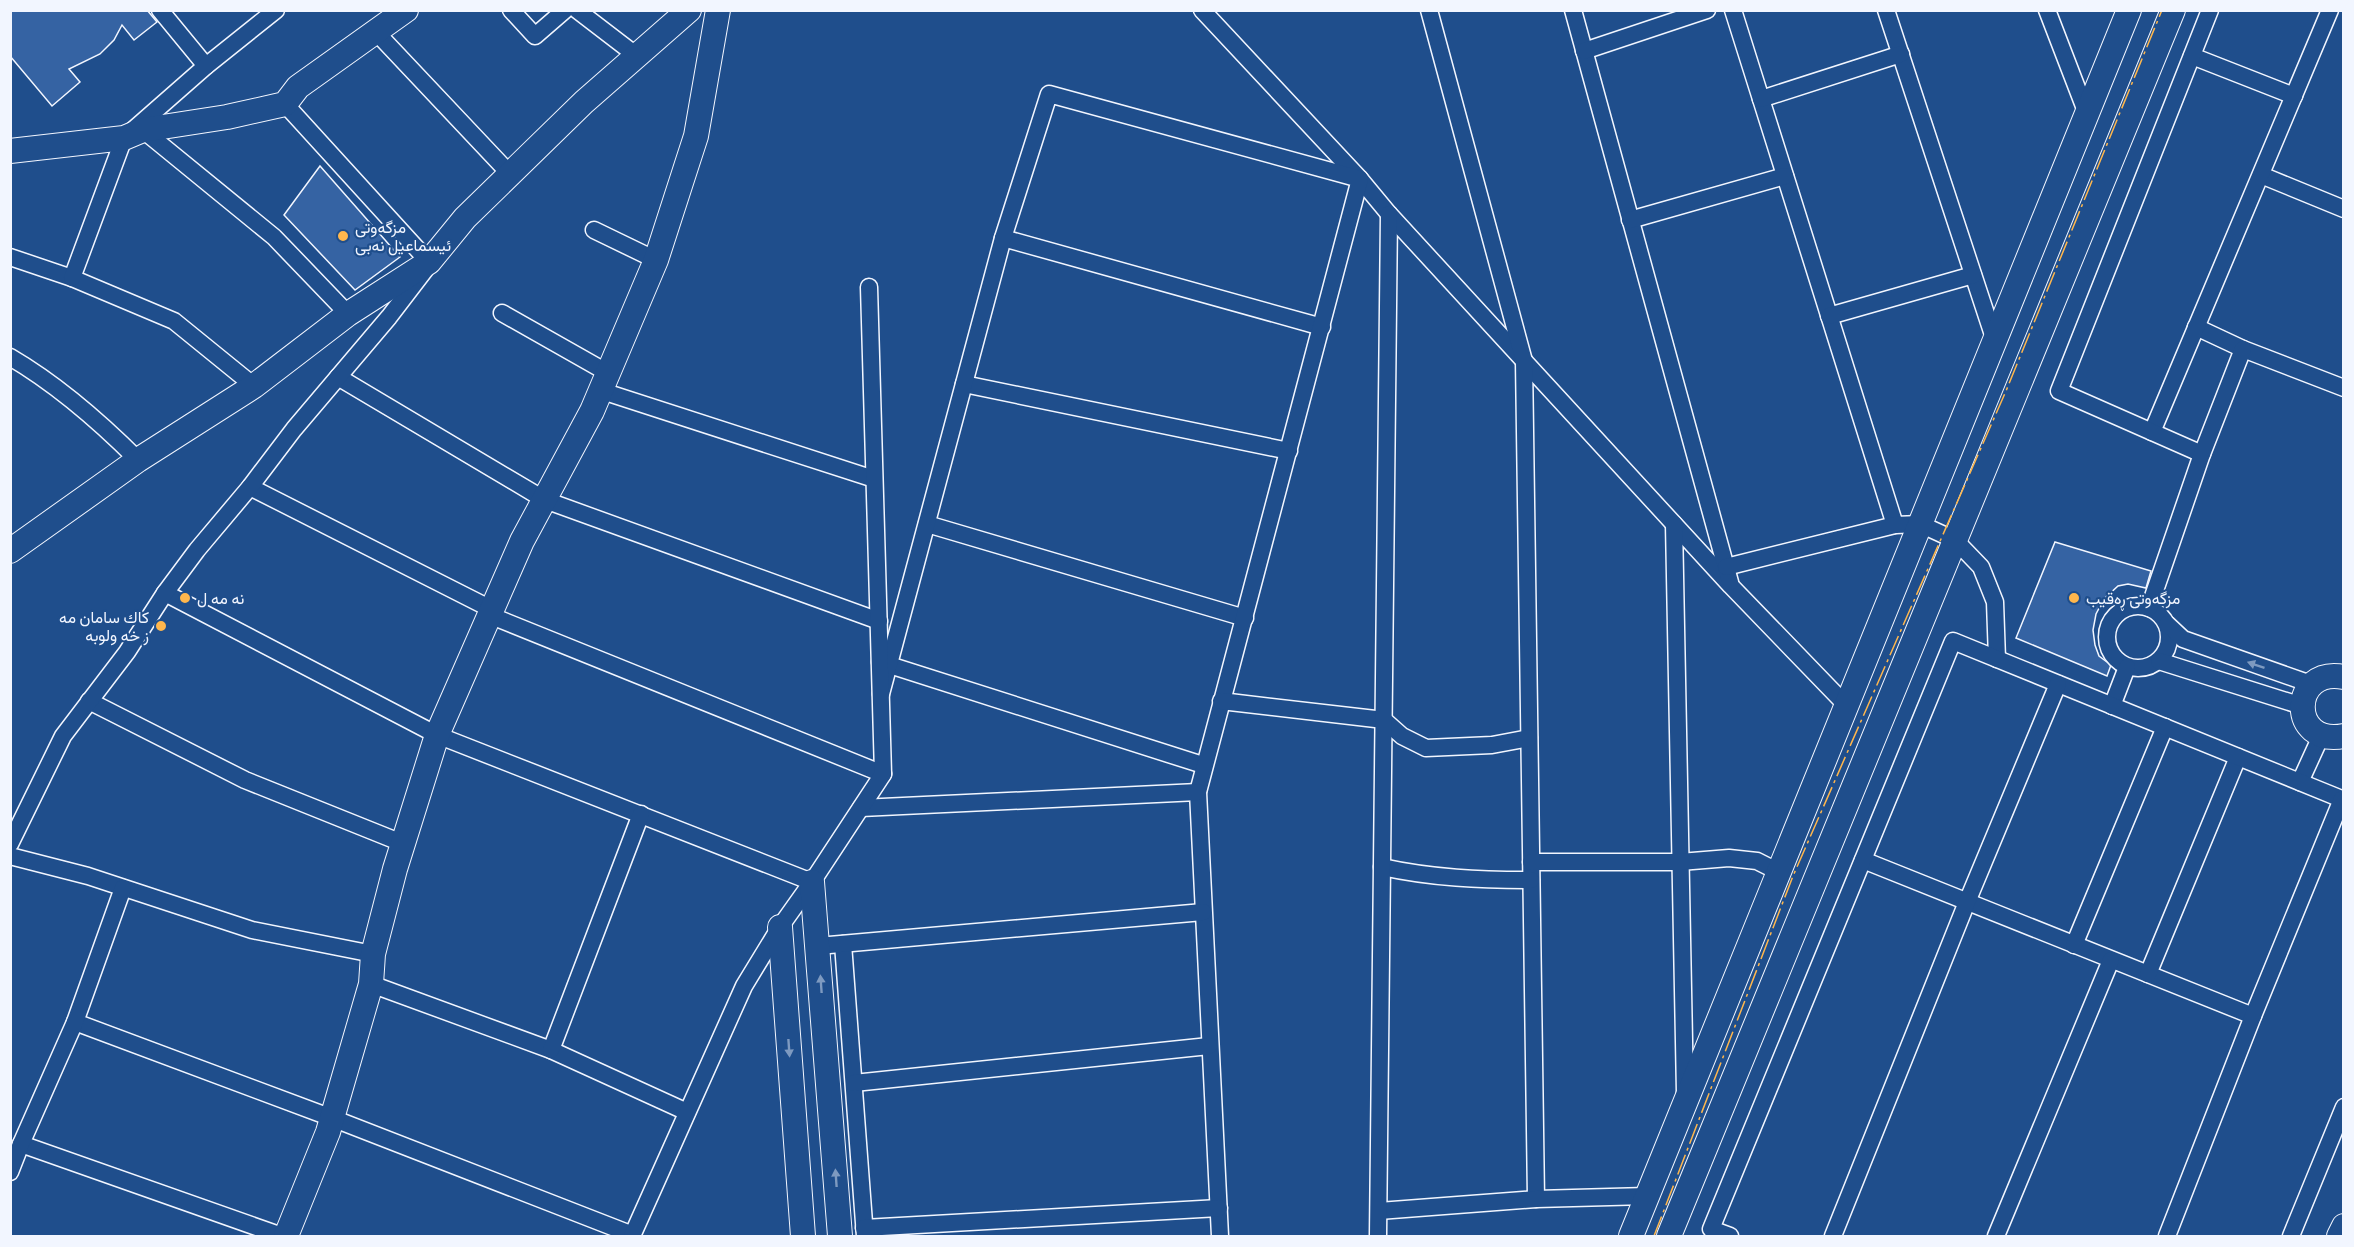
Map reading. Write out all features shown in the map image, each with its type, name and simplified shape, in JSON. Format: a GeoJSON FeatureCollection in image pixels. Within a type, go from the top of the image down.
{"type":"FeatureCollection","features":[{"type":"Feature","properties":{"kind":"street"},"geometry":{"type":"LineString","coordinates":[[160,10],[206,66]]}},
{"type":"Feature","properties":{"kind":"street"},"geometry":{"type":"LineString","coordinates":[[72,278],[133,134],[206,66],[276,10]]}},
{"type":"Feature","properties":{"kind":"street"},"geometry":{"type":"LineString","coordinates":[[10,151],[133,134],[285,104],[298,87],[406,10]]}},
{"type":"Feature","properties":{"kind":"street"},"geometry":{"type":"LineString","coordinates":[[512,10],[535,36],[565,10]]}},
{"type":"Feature","properties":{"kind":"street"},"geometry":{"type":"LineString","coordinates":[[577,10],[637,56]]}},
{"type":"Feature","properties":{"kind":"street"},"geometry":{"type":"LineString","coordinates":[[10,844],[63,736],[127,652],[165,593],[294,429],[389,317],[465,218],[584,102],[689,10]]}},
{"type":"Feature","properties":{"kind":"street"},"geometry":{"type":"LineString","coordinates":[[123,888],[75,1022],[14,1157],[284,1236],[332,1118],[371,984],[373,954],[402,843],[437,735],[522,541],[591,411],[656,261],[696,135],[718,10]]}},
{"type":"Feature","properties":{"kind":"street"},"geometry":{"type":"LineString","coordinates":[[1202,10],[1360,179],[1389,214],[1731,586],[1847,706]]}},
{"type":"Feature","properties":{"kind":"street"},"geometry":{"type":"LineString","coordinates":[[1429,10],[1524,361],[1536,1199]]}},
{"type":"Feature","properties":{"kind":"street"},"geometry":{"type":"LineString","coordinates":[[1573,10],[1731,586]]}},
{"type":"Feature","properties":{"kind":"street"},"geometry":{"type":"LineString","coordinates":[[1584,51],[1707,10]]}},
{"type":"Feature","properties":{"kind":"street"},"geometry":{"type":"LineString","coordinates":[[1733,10],[1895,525]]}},
{"type":"Feature","properties":{"kind":"street"},"geometry":{"type":"LineString","coordinates":[[1886,10],[1995,341]]}},
{"type":"Feature","properties":{"kind":"street"},"geometry":{"type":"LineString","coordinates":[[2047,10],[2087,114]]}},
{"type":"Feature","properties":{"kind":"street"},"geometry":{"type":"LineString","coordinates":[[1631,1236],[2129,10]]}},
{"type":"Feature","properties":{"kind":"street"},"geometry":{"type":"LineString","coordinates":[[1669,1236],[2173,10]]}},
{"type":"Feature","properties":{"kind":"street"},"geometry":{"type":"LineString","coordinates":[[2202,454],[2059,391],[2210,10]]}},
{"type":"Feature","properties":{"kind":"street"},"geometry":{"type":"LineString","coordinates":[[2152,432],[2330,10]]}},
{"type":"Feature","properties":{"kind":"street"},"geometry":{"type":"LineString","coordinates":[[376,32],[510,174]]}},
{"type":"Feature","properties":{"kind":"street"},"geometry":{"type":"LineString","coordinates":[[1761,99],[1901,54]]}},
{"type":"Feature","properties":{"kind":"street"},"geometry":{"type":"LineString","coordinates":[[2192,56],[2294,96]]}},
{"type":"Feature","properties":{"kind":"street"},"geometry":{"type":"LineString","coordinates":[[75,1022],[332,1118],[633,1235],[744,986],[780,927],[883,774],[881,694],[884,664],[927,524],[1003,238],[1049,94],[1360,179]]}},
{"type":"Feature","properties":{"kind":"street"},"geometry":{"type":"LineString","coordinates":[[285,104],[435,256]]}},
{"type":"Feature","properties":{"kind":"street"},"geometry":{"type":"LineString","coordinates":[[133,134],[274,237],[348,314]]}},
{"type":"Feature","properties":{"kind":"street"},"geometry":{"type":"LineString","coordinates":[[2261,175],[2343,209]]}},
{"type":"Feature","properties":{"kind":"street"},"geometry":{"type":"LineString","coordinates":[[1630,220],[1785,176]]}},
{"type":"Feature","properties":{"kind":"street"},"geometry":{"type":"LineString","coordinates":[[1220,1236],[1198,792],[1203,765],[1245,618],[1360,179]]}},
{"type":"Feature","properties":{"kind":"street"},"geometry":{"type":"LineString","coordinates":[[1378,1236],[1389,214]]}},
{"type":"Feature","properties":{"kind":"street"},"geometry":{"type":"LineString","coordinates":[[594,230],[656,261]]}},
{"type":"Feature","properties":{"kind":"street"},"geometry":{"type":"LineString","coordinates":[[1003,238],[1322,327]]}},
{"type":"Feature","properties":{"kind":"street"},"geometry":{"type":"LineString","coordinates":[[10,551],[138,460],[254,386],[348,314],[435,256]]}},
{"type":"Feature","properties":{"kind":"street"},"geometry":{"type":"LineString","coordinates":[[10,257],[72,278],[174,321],[254,386]]}},
{"type":"Feature","properties":{"kind":"street"},"geometry":{"type":"LineString","coordinates":[[1829,315],[1973,275]]}},
{"type":"Feature","properties":{"kind":"street"},"geometry":{"type":"LineString","coordinates":[[869,287],[879,621],[884,664]]}},
{"type":"Feature","properties":{"kind":"street"},"geometry":{"type":"LineString","coordinates":[[502,313],[604,382],[874,479]]}},
{"type":"Feature","properties":{"kind":"street"},"geometry":{"type":"LineString","coordinates":[[2196,327],[2243,349],[2342,384]]}},
{"type":"Feature","properties":{"kind":"street"},"geometry":{"type":"LineString","coordinates":[[2150,608],[2202,454],[2243,349]]}},
{"type":"Feature","properties":{"kind":"street"},"geometry":{"type":"LineString","coordinates":[[10,357],[28,367],[97,420],[138,460]]}},
{"type":"Feature","properties":{"kind":"street"},"geometry":{"type":"LineString","coordinates":[[338,377],[545,500],[879,621]]}},
{"type":"Feature","properties":{"kind":"street"},"geometry":{"type":"LineString","coordinates":[[964,384],[1289,451]]}},
{"type":"Feature","properties":{"kind":"street"},"geometry":{"type":"LineString","coordinates":[[250,487],[491,613],[883,774]]}},
{"type":"Feature","properties":{"kind":"street"},"geometry":{"type":"LineString","coordinates":[[927,524],[1245,618]]}},
{"type":"Feature","properties":{"kind":"street"},"geometry":{"type":"LineString","coordinates":[[1674,524],[1685,1103]]}},
{"type":"Feature","properties":{"kind":"street"},"geometry":{"type":"LineString","coordinates":[[1726,567],[1895,525],[1920,524],[1955,540],[1981,567],[1995,602],[1997,659]]}},
{"type":"Feature","properties":{"kind":"street"},"geometry":{"type":"LineString","coordinates":[[165,593],[437,735],[812,882]]}},
{"type":"Feature","properties":{"kind":"street"},"geometry":{"type":"LineString","coordinates":[[2167,624],[2170,636],[2168,649],[2159,661],[2151,666],[2139,669],[2127,667],[2116,661],[2109,650],[2106,638],[2108,626],[2115,616],[2125,609],[2137,606],[2150,608],[2160,614],[2183,639],[2311,684]]}},
{"type":"Feature","properties":{"kind":"street"},"geometry":{"type":"LineString","coordinates":[[1730,1236],[1711,1229],[1953,641],[2343,800],[2253,1016],[2167,1236]]}},
{"type":"Feature","properties":{"kind":"street"},"geometry":{"type":"LineString","coordinates":[[2159,661],[2302,706]]}},
{"type":"Feature","properties":{"kind":"street"},"geometry":{"type":"LineString","coordinates":[[884,664],[1203,765]]}},
{"type":"Feature","properties":{"kind":"street"},"geometry":{"type":"LineString","coordinates":[[2112,706],[2127,667]]}},
{"type":"Feature","properties":{"kind":"street"},"geometry":{"type":"LineString","coordinates":[[2300,782],[2332,736],[2310,729],[2304,718],[2302,706],[2304,694],[2311,684],[2322,677],[2334,675],[2343,677]]}},
{"type":"Feature","properties":{"kind":"street"},"geometry":{"type":"LineString","coordinates":[[1833,1236],[1967,902],[2058,684]]}},
{"type":"Feature","properties":{"kind":"street"},"geometry":{"type":"LineString","coordinates":[[1221,700],[1384,720],[1402,736],[1426,748],[1492,745],[1529,738]]}},
{"type":"Feature","properties":{"kind":"street"},"geometry":{"type":"LineString","coordinates":[[89,701],[245,780],[402,843]]}},
{"type":"Feature","properties":{"kind":"street"},"geometry":{"type":"LineString","coordinates":[[2074,945],[2165,727]]}},
{"type":"Feature","properties":{"kind":"street"},"geometry":{"type":"LineString","coordinates":[[2148,975],[2238,757]]}},
{"type":"Feature","properties":{"kind":"street"},"geometry":{"type":"LineString","coordinates":[[861,808],[1198,792]]}},
{"type":"Feature","properties":{"kind":"street"},"geometry":{"type":"LineString","coordinates":[[551,1050],[641,814]]}},
{"type":"Feature","properties":{"kind":"street"},"geometry":{"type":"LineString","coordinates":[[10,856],[88,876],[252,930],[373,954]]}},
{"type":"Feature","properties":{"kind":"street"},"geometry":{"type":"LineString","coordinates":[[1531,862],[1680,862],[1729,858],[1757,861],[1779,872]]}},
{"type":"Feature","properties":{"kind":"street"},"geometry":{"type":"LineString","coordinates":[[1863,860],[2253,1016]]}},
{"type":"Feature","properties":{"kind":"street"},"geometry":{"type":"LineString","coordinates":[[1382,867],[1422,876],[1479,880],[1531,880]]}},
{"type":"Feature","properties":{"kind":"street"},"geometry":{"type":"LineString","coordinates":[[812,882],[840,1236]]}},
{"type":"Feature","properties":{"kind":"street"},"geometry":{"type":"LineString","coordinates":[[818,946],[1203,912]]}},
{"type":"Feature","properties":{"kind":"street"},"geometry":{"type":"LineString","coordinates":[[780,927],[803,1236]]}},
{"type":"Feature","properties":{"kind":"street"},"geometry":{"type":"LineString","coordinates":[[843,944],[865,1232],[1219,1208]]}},
{"type":"Feature","properties":{"kind":"street"},"geometry":{"type":"LineString","coordinates":[[1996,1236],[2111,960]]}},
{"type":"Feature","properties":{"kind":"street"},"geometry":{"type":"LineString","coordinates":[[371,984],[551,1050],[687,1112]]}},
{"type":"Feature","properties":{"kind":"street"},"geometry":{"type":"LineString","coordinates":[[854,1083],[1209,1046]]}},
{"type":"Feature","properties":{"kind":"street"},"geometry":{"type":"LineString","coordinates":[[2291,1236],[2343,1107]]}},
{"type":"Feature","properties":{"kind":"street"},"geometry":{"type":"LineString","coordinates":[[1379,1211],[1536,1199],[1647,1196]]}},
{"type":"Feature","properties":{"kind":"street"},"geometry":{"type":"LineString","coordinates":[[2339,1236],[2343,1226]]}},
{"type":"Feature","properties":{"kind":"building"},"geometry":{"type":"Polygon","coordinates":[[[10,10],[147,10],[157,22],[134,40],[122,25],[114,40],[100,54],[69,69],[80,82],[52,106],[10,56],[10,10]]]}},
{"type":"Feature","properties":{"kind":"building","name":"مزگەوتی ئیسماعیل نەبی"},"geometry":{"type":"Polygon","coordinates":[[[320,166],[400,257],[355,290],[284,215],[320,166]]]}},
{"type":"Feature","properties":{"kind":"building"},"geometry":{"type":"Polygon","coordinates":[[[2055,542],[2151,571],[2146,588],[2128,584],[2118,586],[2104,599],[2096,614],[2093,630],[2095,645],[2099,656],[2111,665],[2107,676],[2016,638],[2055,542]]]}},
{"type":"Feature","properties":{"kind":"power"},"geometry":{"type":"LineString","coordinates":[[1654,1236],[1793,876],[2006,391],[2162,10]]}},
{"type":"Feature","properties":{"kind":"place","name":"مزگەوتی ئیسماعیل نەبی"},"geometry":{"type":"Point","coordinates":[343,236]}},
{"type":"Feature","properties":{"kind":"place","name":"نه مه ل"},"geometry":{"type":"Point","coordinates":[185,598]}},
{"type":"Feature","properties":{"kind":"place","name":"مزگەوتی ڕەقیب"},"geometry":{"type":"Point","coordinates":[2074,598]}},
{"type":"Feature","properties":{"kind":"place","name":"كاك سامان مه ز خه ولوبه"},"geometry":{"type":"Point","coordinates":[161,626]}}]}
